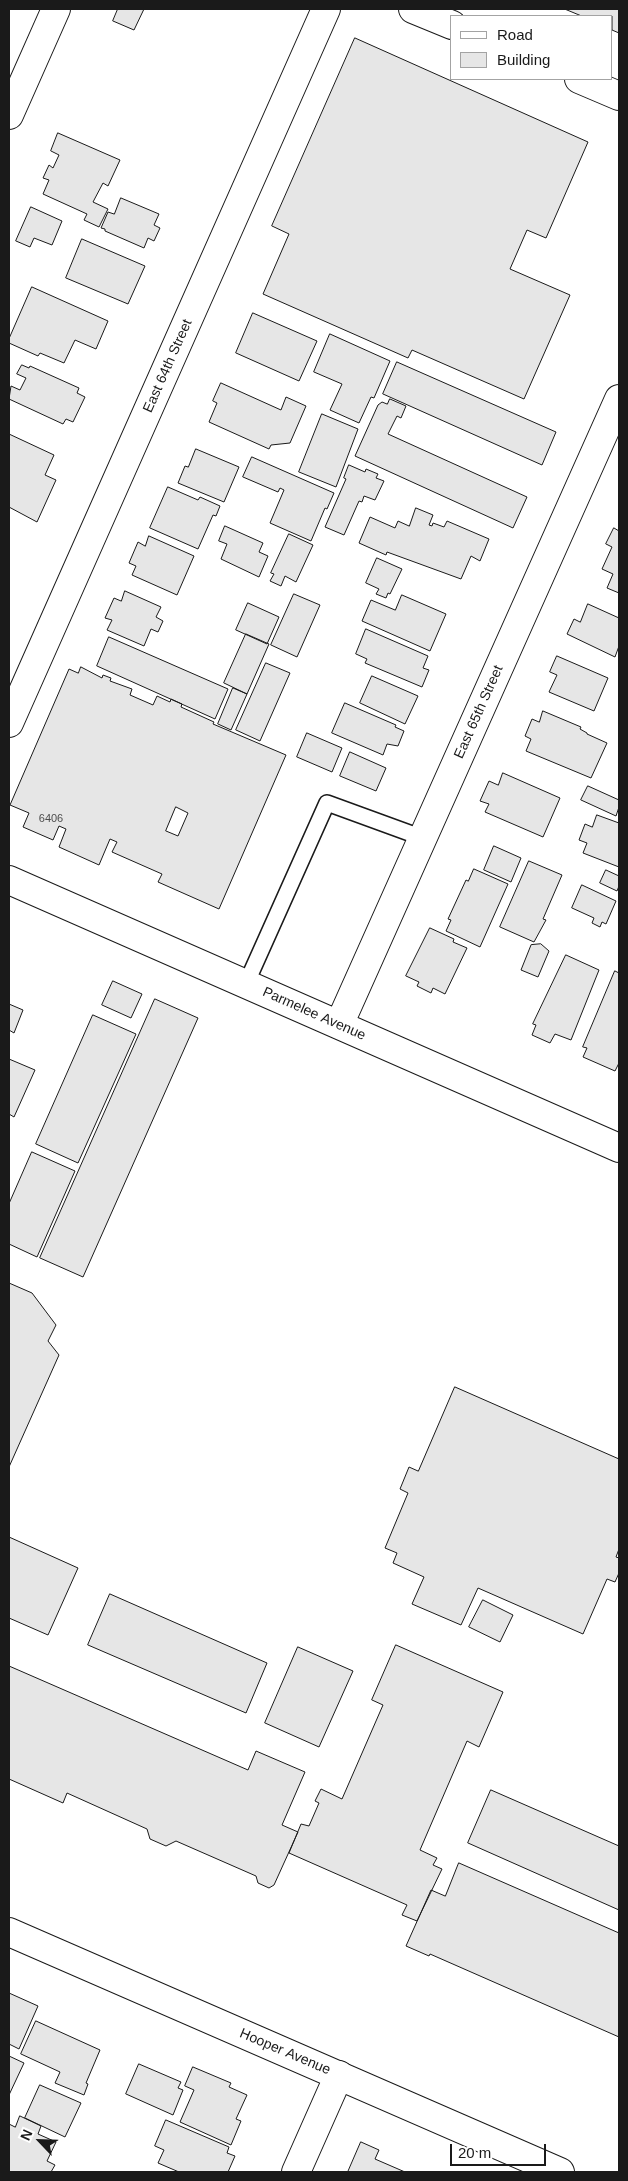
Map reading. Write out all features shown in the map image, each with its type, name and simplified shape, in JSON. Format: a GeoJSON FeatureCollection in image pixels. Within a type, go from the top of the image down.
{"type":"FeatureCollection","features":[{"type":"Feature","properties":{"kind":"street"},"geometry":{"type":"LineString","coordinates":[[9,114],[56,9]]}},
{"type":"Feature","properties":{"kind":"street","name":"East 64th Street"},"geometry":{"type":"LineString","coordinates":[[9,723],[326,9]]}},
{"type":"Feature","properties":{"kind":"street"},"geometry":{"type":"LineString","coordinates":[[413,9],[450,24]]}},
{"type":"Feature","properties":{"kind":"street"},"geometry":{"type":"LineString","coordinates":[[581,80],[619,96]]}},
{"type":"Feature","properties":{"kind":"street","name":"East 65th Street"},"geometry":{"type":"LineString","coordinates":[[339,1025],[619,399]]}},
{"type":"Feature","properties":{"kind":"street","name":"Parmelee Avenue"},"geometry":{"type":"LineString","coordinates":[[9,880],[619,1148]]}},
{"type":"Feature","properties":{"kind":"street","name":"Hooper Avenue"},"geometry":{"type":"LineString","coordinates":[[9,1932],[560,2172]]}},
{"type":"Feature","properties":{"kind":"street"},"geometry":{"type":"LineString","coordinates":[[296,2172],[339,2075]]}},
{"type":"Feature","properties":{"kind":"lane"},"geometry":{"type":"LineString","coordinates":[[246,984],[327,803],[423,838]]}},
{"type":"Feature","properties":{"kind":"building"},"geometry":{"type":"Polygon","coordinates":[[[118,9],[144,9],[134,30],[113,21],[118,9]]]}},
{"type":"Feature","properties":{"kind":"building"},"geometry":{"type":"Polygon","coordinates":[[[565,9],[619,9],[619,33],[613,30],[613,15],[580,15],[565,9]]]}},
{"type":"Feature","properties":{"kind":"building"},"geometry":{"type":"Polygon","coordinates":[[[355,38],[588,142],[546,238],[527,230],[510,269],[570,295],[524,399],[412,350],[408,358],[263,294],[289,234],[272,226],[355,38]]]}},
{"type":"Feature","properties":{"kind":"building"},"geometry":{"type":"Polygon","coordinates":[[[58,133],[120,160],[108,186],[103,183],[93,202],[108,209],[99,227],[84,220],[87,214],[43,194],[49,180],[43,178],[49,165],[53,168],[59,155],[51,151],[58,133]]]}},
{"type":"Feature","properties":{"kind":"building"},"geometry":{"type":"Polygon","coordinates":[[[121,198],[159,214],[154,225],[160,228],[154,241],[148,238],[144,248],[101,228],[108,212],[114,214],[121,198]]]}},
{"type":"Feature","properties":{"kind":"building"},"geometry":{"type":"Polygon","coordinates":[[[31,207],[62,221],[52,245],[34,238],[30,247],[16,241],[31,207]]]}},
{"type":"Feature","properties":{"kind":"building"},"geometry":{"type":"Polygon","coordinates":[[[82,239],[145,266],[128,304],[66,278],[82,239]]]}},
{"type":"Feature","properties":{"kind":"building"},"geometry":{"type":"Polygon","coordinates":[[[32,287],[108,321],[96,349],[75,340],[64,363],[40,353],[38,356],[9,343],[9,339],[32,287]]]}},
{"type":"Feature","properties":{"kind":"building"},"geometry":{"type":"Polygon","coordinates":[[[253,313],[317,341],[299,381],[236,353],[253,313]]]}},
{"type":"Feature","properties":{"kind":"building"},"geometry":{"type":"Polygon","coordinates":[[[330,334],[390,361],[374,398],[371,397],[359,423],[330,410],[342,384],[314,372],[330,334]]]}},
{"type":"Feature","properties":{"kind":"building"},"geometry":{"type":"Polygon","coordinates":[[[397,362],[556,432],[542,465],[383,394],[397,362]]]}},
{"type":"Feature","properties":{"kind":"building"},"geometry":{"type":"Polygon","coordinates":[[[22,365],[29,368],[30,366],[79,388],[77,393],[85,397],[73,422],[66,419],[63,424],[9,399],[11,386],[20,390],[26,378],[17,374],[22,365]]]}},
{"type":"Feature","properties":{"kind":"building"},"geometry":{"type":"Polygon","coordinates":[[[221,383],[281,410],[286,397],[306,406],[290,443],[271,445],[269,449],[209,422],[217,403],[213,401],[221,383]]]}},
{"type":"Feature","properties":{"kind":"building"},"geometry":{"type":"Polygon","coordinates":[[[390,399],[406,406],[401,418],[397,416],[388,434],[527,497],[513,528],[355,456],[378,405],[382,402],[387,404],[390,399]]]}},
{"type":"Feature","properties":{"kind":"building"},"geometry":{"type":"Polygon","coordinates":[[[322,414],[358,429],[336,487],[299,472],[322,414]]]}},
{"type":"Feature","properties":{"kind":"building"},"geometry":{"type":"Polygon","coordinates":[[[9,434],[54,455],[45,475],[56,480],[37,522],[9,507],[9,434]]]}},
{"type":"Feature","properties":{"kind":"building"},"geometry":{"type":"Polygon","coordinates":[[[196,449],[239,467],[224,502],[178,483],[185,466],[188,467],[196,449]]]}},
{"type":"Feature","properties":{"kind":"building"},"geometry":{"type":"Polygon","coordinates":[[[252,457],[334,493],[327,509],[325,508],[311,541],[270,523],[284,490],[280,488],[278,492],[243,477],[252,457]]]}},
{"type":"Feature","properties":{"kind":"building"},"geometry":{"type":"Polygon","coordinates":[[[349,465],[365,472],[366,469],[378,474],[376,478],[384,481],[375,500],[364,496],[362,502],[359,501],[344,535],[325,527],[346,479],[344,478],[349,465]]]}},
{"type":"Feature","properties":{"kind":"building"},"geometry":{"type":"Polygon","coordinates":[[[168,487],[198,500],[200,497],[220,506],[216,516],[213,515],[198,549],[150,528],[168,487]]]}},
{"type":"Feature","properties":{"kind":"building"},"geometry":{"type":"Polygon","coordinates":[[[416,508],[433,515],[429,525],[432,526],[433,523],[444,527],[447,521],[489,539],[480,561],[471,556],[461,579],[387,552],[386,555],[359,543],[370,517],[395,528],[398,521],[409,526],[416,508]]]}},
{"type":"Feature","properties":{"kind":"building"},"geometry":{"type":"Polygon","coordinates":[[[225,526],[263,543],[259,552],[268,556],[259,577],[221,559],[227,544],[219,541],[225,526]]]}},
{"type":"Feature","properties":{"kind":"building"},"geometry":{"type":"Polygon","coordinates":[[[614,528],[619,531],[619,593],[607,588],[613,574],[602,569],[612,547],[606,544],[614,528]]]}},
{"type":"Feature","properties":{"kind":"building"},"geometry":{"type":"Polygon","coordinates":[[[289,534],[313,545],[296,582],[285,576],[281,586],[270,581],[274,574],[271,573],[289,534]]]}},
{"type":"Feature","properties":{"kind":"building"},"geometry":{"type":"Polygon","coordinates":[[[149,536],[194,556],[177,595],[132,575],[136,566],[129,563],[138,542],[145,546],[149,536]]]}},
{"type":"Feature","properties":{"kind":"building"},"geometry":{"type":"Polygon","coordinates":[[[377,558],[402,569],[390,594],[388,593],[386,598],[376,594],[379,589],[366,583],[377,558]]]}},
{"type":"Feature","properties":{"kind":"building"},"geometry":{"type":"Polygon","coordinates":[[[125,591],[161,607],[156,617],[163,621],[158,632],[151,629],[144,646],[107,630],[112,620],[105,618],[114,598],[121,601],[125,591]]]}},
{"type":"Feature","properties":{"kind":"building"},"geometry":{"type":"Polygon","coordinates":[[[294,594],[320,605],[297,657],[271,645],[294,594]]]}},
{"type":"Feature","properties":{"kind":"building"},"geometry":{"type":"Polygon","coordinates":[[[402,595],[446,614],[430,651],[362,621],[371,600],[395,610],[402,595]]]}},
{"type":"Feature","properties":{"kind":"building"},"geometry":{"type":"Polygon","coordinates":[[[248,603],[279,617],[267,644],[236,630],[248,603]]]}},
{"type":"Feature","properties":{"kind":"building"},"geometry":{"type":"Polygon","coordinates":[[[588,604],[619,618],[619,646],[615,657],[567,634],[574,619],[580,622],[588,604]]]}},
{"type":"Feature","properties":{"kind":"building"},"geometry":{"type":"Polygon","coordinates":[[[366,629],[428,656],[423,668],[429,670],[422,687],[365,663],[367,659],[356,654],[366,629]]]}},
{"type":"Feature","properties":{"kind":"building"},"geometry":{"type":"Polygon","coordinates":[[[246,634],[269,644],[247,694],[224,683],[246,634]]]}},
{"type":"Feature","properties":{"kind":"building"},"geometry":{"type":"Polygon","coordinates":[[[109,637],[228,689],[215,719],[97,666],[109,637]]]}},
{"type":"Feature","properties":{"kind":"building"},"geometry":{"type":"Polygon","coordinates":[[[557,656],[608,678],[594,711],[549,692],[557,675],[550,672],[557,656]]]}},
{"type":"Feature","properties":{"kind":"building"},"geometry":{"type":"Polygon","coordinates":[[[266,663],[290,673],[260,741],[236,730],[266,663]]]}},
{"type":"Feature","properties":{"kind":"building"},"geometry":{"type":"Polygon","coordinates":[[[81,667],[102,678],[103,675],[111,678],[110,681],[132,689],[130,695],[153,705],[157,696],[170,702],[171,699],[182,704],[181,707],[214,722],[213,724],[286,755],[219,909],[158,882],[162,874],[112,852],[117,842],[110,839],[99,865],[59,847],[66,829],[59,826],[53,840],[23,827],[29,813],[10,805],[69,669],[78,673],[81,667]],[[176,807],[166,831],[178,836],[188,813],[176,807]]]}},
{"type":"Feature","properties":{"kind":"building"},"geometry":{"type":"Polygon","coordinates":[[[372,676],[418,696],[405,724],[360,703],[372,676]]]}},
{"type":"Feature","properties":{"kind":"building"},"geometry":{"type":"Polygon","coordinates":[[[233,688],[247,694],[231,730],[218,724],[233,688]]]}},
{"type":"Feature","properties":{"kind":"building"},"geometry":{"type":"Polygon","coordinates":[[[345,703],[396,725],[395,727],[404,731],[398,746],[387,744],[383,755],[332,733],[345,703]]]}},
{"type":"Feature","properties":{"kind":"building"},"geometry":{"type":"Polygon","coordinates":[[[543,711],[581,727],[580,729],[587,734],[607,743],[591,778],[526,751],[531,739],[525,736],[532,719],[539,722],[543,711]]]}},
{"type":"Feature","properties":{"kind":"building"},"geometry":{"type":"Polygon","coordinates":[[[307,733],[342,748],[332,772],[297,757],[307,733]]]}},
{"type":"Feature","properties":{"kind":"building"},"geometry":{"type":"Polygon","coordinates":[[[350,752],[386,768],[376,791],[340,776],[350,752]]]}},
{"type":"Feature","properties":{"kind":"building"},"geometry":{"type":"Polygon","coordinates":[[[503,773],[560,798],[543,837],[485,812],[489,804],[480,801],[489,781],[498,785],[503,773]]]}},
{"type":"Feature","properties":{"kind":"building"},"geometry":{"type":"Polygon","coordinates":[[[588,786],[619,800],[616,816],[581,800],[588,786]]]}},
{"type":"Feature","properties":{"kind":"building"},"geometry":{"type":"Polygon","coordinates":[[[597,815],[619,823],[619,867],[583,853],[587,843],[579,840],[585,824],[592,827],[597,815]]]}},
{"type":"Feature","properties":{"kind":"building"},"geometry":{"type":"Polygon","coordinates":[[[494,846],[521,858],[511,882],[484,870],[494,846]]]}},
{"type":"Feature","properties":{"kind":"building"},"geometry":{"type":"Polygon","coordinates":[[[529,861],[562,875],[543,919],[546,920],[534,942],[500,927],[529,861]]]}},
{"type":"Feature","properties":{"kind":"building"},"geometry":{"type":"Polygon","coordinates":[[[474,869],[508,884],[480,947],[446,931],[451,920],[448,919],[466,880],[468,881],[474,869]]]}},
{"type":"Feature","properties":{"kind":"building"},"geometry":{"type":"Polygon","coordinates":[[[606,870],[619,876],[617,891],[600,883],[606,870]]]}},
{"type":"Feature","properties":{"kind":"building"},"geometry":{"type":"Polygon","coordinates":[[[582,885],[616,901],[606,924],[602,922],[600,927],[592,923],[594,918],[572,908],[582,885]]]}},
{"type":"Feature","properties":{"kind":"building"},"geometry":{"type":"Polygon","coordinates":[[[430,928],[454,939],[453,942],[467,948],[445,994],[433,988],[431,993],[417,986],[419,982],[406,976],[430,928]]]}},
{"type":"Feature","properties":{"kind":"building"},"geometry":{"type":"Polygon","coordinates":[[[541,944],[549,951],[538,977],[521,970],[531,945],[541,944]]]}},
{"type":"Feature","properties":{"kind":"building"},"geometry":{"type":"Polygon","coordinates":[[[566,955],[599,970],[571,1040],[555,1034],[550,1043],[532,1035],[536,1025],[533,1024],[566,955]]]}},
{"type":"Feature","properties":{"kind":"building"},"geometry":{"type":"Polygon","coordinates":[[[615,971],[619,973],[619,1063],[615,1071],[583,1057],[587,1048],[583,1047],[615,971]]]}},
{"type":"Feature","properties":{"kind":"building"},"geometry":{"type":"Polygon","coordinates":[[[113,981],[142,994],[131,1018],[102,1005],[113,981]]]}},
{"type":"Feature","properties":{"kind":"building"},"geometry":{"type":"Polygon","coordinates":[[[155,999],[198,1018],[83,1277],[40,1258],[155,999]]]}},
{"type":"Feature","properties":{"kind":"building"},"geometry":{"type":"Polygon","coordinates":[[[9,1004],[23,1010],[14,1033],[9,1030],[9,1004]]]}},
{"type":"Feature","properties":{"kind":"building"},"geometry":{"type":"Polygon","coordinates":[[[93,1015],[136,1034],[78,1163],[36,1144],[93,1015]]]}},
{"type":"Feature","properties":{"kind":"building"},"geometry":{"type":"Polygon","coordinates":[[[9,1059],[35,1070],[14,1117],[9,1114],[9,1059]]]}},
{"type":"Feature","properties":{"kind":"building"},"geometry":{"type":"Polygon","coordinates":[[[32,1152],[75,1171],[37,1257],[9,1244],[9,1204],[32,1152]]]}},
{"type":"Feature","properties":{"kind":"building"},"geometry":{"type":"Polygon","coordinates":[[[9,1283],[32,1293],[56,1325],[48,1341],[59,1355],[9,1467],[9,1283]]]}},
{"type":"Feature","properties":{"kind":"building"},"geometry":{"type":"Polygon","coordinates":[[[455,1387],[619,1459],[619,1549],[616,1557],[619,1558],[619,1573],[615,1582],[607,1579],[583,1634],[478,1588],[461,1625],[412,1604],[424,1577],[393,1563],[397,1553],[385,1548],[408,1493],[400,1489],[409,1467],[418,1471],[455,1387]]]}},
{"type":"Feature","properties":{"kind":"building"},"geometry":{"type":"Polygon","coordinates":[[[9,1537],[78,1568],[48,1635],[9,1618],[9,1537]]]}},
{"type":"Feature","properties":{"kind":"building"},"geometry":{"type":"Polygon","coordinates":[[[110,1594],[267,1663],[246,1713],[88,1645],[110,1594]]]}},
{"type":"Feature","properties":{"kind":"building"},"geometry":{"type":"Polygon","coordinates":[[[483,1600],[513,1615],[500,1642],[469,1627],[483,1600]]]}},
{"type":"Feature","properties":{"kind":"building"},"geometry":{"type":"Polygon","coordinates":[[[396,1645],[503,1692],[479,1747],[467,1741],[420,1850],[437,1858],[433,1865],[442,1869],[417,1921],[402,1915],[407,1905],[289,1853],[301,1824],[309,1826],[319,1803],[315,1801],[321,1789],[342,1799],[383,1705],[372,1700],[396,1645]]]}},
{"type":"Feature","properties":{"kind":"building"},"geometry":{"type":"Polygon","coordinates":[[[298,1647],[353,1671],[319,1747],[265,1723],[298,1647]]]}},
{"type":"Feature","properties":{"kind":"building"},"geometry":{"type":"Polygon","coordinates":[[[9,1666],[248,1770],[256,1751],[305,1772],[282,1825],[298,1832],[274,1885],[269,1888],[258,1883],[256,1876],[176,1841],[166,1846],[150,1839],[147,1829],[67,1793],[63,1803],[9,1779],[9,1666]]]}},
{"type":"Feature","properties":{"kind":"building"},"geometry":{"type":"Polygon","coordinates":[[[491,1790],[619,1846],[619,1910],[468,1843],[491,1790]]]}},
{"type":"Feature","properties":{"kind":"building"},"geometry":{"type":"Polygon","coordinates":[[[459,1863],[619,1933],[619,2037],[430,1954],[429,1956],[406,1946],[431,1890],[445,1896],[459,1863]]]}},
{"type":"Feature","properties":{"kind":"building"},"geometry":{"type":"Polygon","coordinates":[[[9,1993],[38,2006],[19,2049],[9,2044],[9,1993]]]}},
{"type":"Feature","properties":{"kind":"building"},"geometry":{"type":"Polygon","coordinates":[[[36,2021],[100,2050],[86,2083],[88,2084],[84,2095],[55,2083],[60,2072],[21,2054],[36,2021]]]}},
{"type":"Feature","properties":{"kind":"building"},"geometry":{"type":"Polygon","coordinates":[[[9,2056],[24,2063],[9,2095],[9,2056]]]}},
{"type":"Feature","properties":{"kind":"building"},"geometry":{"type":"Polygon","coordinates":[[[139,2064],[181,2082],[178,2088],[183,2090],[173,2115],[126,2094],[139,2064]]]}},
{"type":"Feature","properties":{"kind":"building"},"geometry":{"type":"Polygon","coordinates":[[[193,2067],[231,2083],[229,2087],[247,2095],[236,2119],[241,2121],[231,2145],[180,2122],[194,2090],[185,2086],[193,2067]]]}},
{"type":"Feature","properties":{"kind":"building"},"geometry":{"type":"Polygon","coordinates":[[[40,2085],[81,2103],[65,2137],[25,2118],[40,2085]]]}},
{"type":"Feature","properties":{"kind":"building"},"geometry":{"type":"Polygon","coordinates":[[[20,2116],[41,2126],[38,2134],[56,2142],[47,2161],[55,2165],[51,2172],[9,2172],[9,2124],[15,2127],[20,2116]]]}},
{"type":"Feature","properties":{"kind":"building"},"geometry":{"type":"Polygon","coordinates":[[[166,2120],[229,2147],[227,2153],[235,2156],[228,2172],[179,2172],[158,2163],[164,2150],[155,2146],[166,2120]]]}},
{"type":"Feature","properties":{"kind":"building"},"geometry":{"type":"Polygon","coordinates":[[[361,2142],[379,2150],[375,2159],[405,2172],[348,2172],[361,2142]]]}}]}
